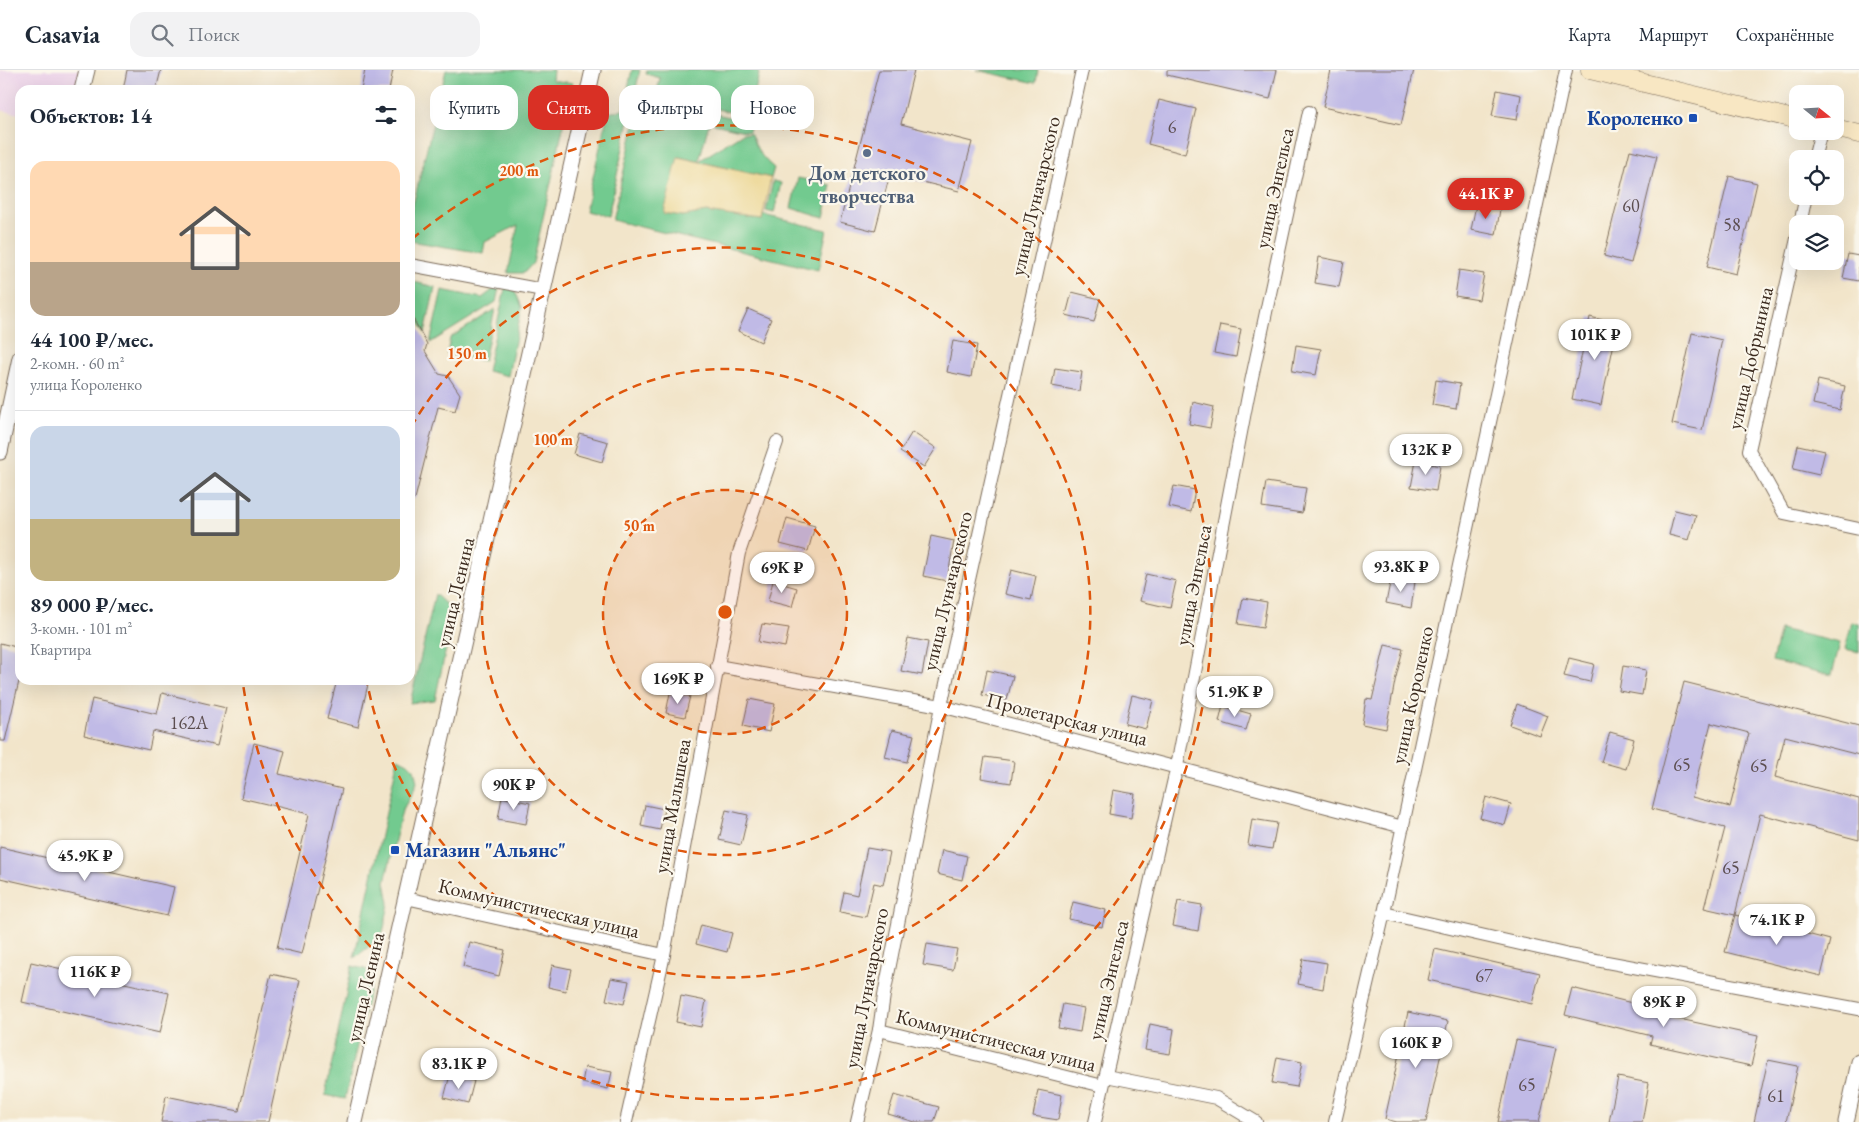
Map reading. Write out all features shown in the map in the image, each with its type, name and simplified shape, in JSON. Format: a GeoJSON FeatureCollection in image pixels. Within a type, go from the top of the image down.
{"type":"FeatureCollection","features":[{"type":"Feature","properties":{"kind":"main road"},"geometry":{"type":"LineString","coordinates":[[1590,70],[1789,118]]}},
{"type":"Feature","properties":{"kind":"main road"},"geometry":{"type":"LineString","coordinates":[[1844,130],[1859,134]]}},
{"type":"Feature","properties":{"kind":"street"},"geometry":{"type":"LineString","coordinates":[[83,85],[87,70]]}},
{"type":"Feature","properties":{"kind":"street","name":"улица Ленина"},"geometry":{"type":"LineString","coordinates":[[355,1122],[593,70]]}},
{"type":"Feature","properties":{"kind":"street","name":"улица Луначарского"},"geometry":{"type":"LineString","coordinates":[[857,1122],[879,1030],[884,995],[940,706],[1082,70]]}},
{"type":"Feature","properties":{"kind":"street","name":"улица Короленко"},"geometry":{"type":"LineString","coordinates":[[1335,1122],[1384,913],[1566,70]]}},
{"type":"Feature","properties":{"kind":"street","name":"улица Энгельса"},"geometry":{"type":"LineString","coordinates":[[1095,1122],[1177,766],[1248,396],[1309,112]]}},
{"type":"Feature","properties":{"kind":"street"},"geometry":{"type":"LineString","coordinates":[[415,266],[543,290]]}},
{"type":"Feature","properties":{"kind":"street","name":"улица Добрынина"},"geometry":{"type":"LineString","coordinates":[[1790,270],[1749,450],[1784,513],[1859,529]]}},
{"type":"Feature","properties":{"kind":"street"},"geometry":{"type":"LineString","coordinates":[[0,452],[15,382]]}},
{"type":"Feature","properties":{"kind":"street","name":"улица Малышева"},"geometry":{"type":"LineString","coordinates":[[626,1122],[664,955],[739,554],[777,442]]}},
{"type":"Feature","properties":{"kind":"street","name":"Пролетарская улица"},"geometry":{"type":"LineString","coordinates":[[717,666],[940,706],[1403,826]]}},
{"type":"Feature","properties":{"kind":"street","name":"Коммунистическая улица"},"geometry":{"type":"LineString","coordinates":[[406,898],[664,955]]}},
{"type":"Feature","properties":{"kind":"street"},"geometry":{"type":"LineString","coordinates":[[1384,913],[1569,955],[1859,1009]]}},
{"type":"Feature","properties":{"kind":"street","name":"Коммунистическая улица"},"geometry":{"type":"LineString","coordinates":[[879,1030],[1105,1081],[1216,1098],[1256,1122]]}},
{"type":"Feature","properties":{"kind":"street"},"geometry":{"type":"LineString","coordinates":[[1846,1122],[1859,1062]]}},
{"type":"Feature","properties":{"kind":"shaded area"},"geometry":{"type":"Polygon","coordinates":[[[0,70],[87,70],[83,85],[15,85],[15,113],[0,110],[0,70]]]}},
{"type":"Feature","properties":{"kind":"green space"},"geometry":{"type":"Polygon","coordinates":[[[446,70],[553,70],[552,80],[573,83],[573,85],[528,85],[528,130],[563,130],[533,263],[524,273],[508,273],[518,225],[485,242],[483,253],[415,242],[415,197],[431,130],[518,130],[518,85],[442,85],[446,70]]]}},
{"type":"Feature","properties":{"kind":"green space"},"geometry":{"type":"Polygon","coordinates":[[[632,70],[640,70],[637,85],[629,85],[632,70]]]}},
{"type":"Feature","properties":{"kind":"green space"},"geometry":{"type":"Polygon","coordinates":[[[647,70],[757,70],[759,74],[756,85],[731,85],[731,112],[721,110],[721,85],[658,85],[660,78],[646,74],[647,70]]]}},
{"type":"Feature","properties":{"kind":"green space"},"geometry":{"type":"Polygon","coordinates":[[[976,70],[1038,70],[1036,83],[976,70]]]}},
{"type":"Feature","properties":{"kind":"green space"},"geometry":{"type":"Polygon","coordinates":[[[619,111],[619,130],[627,130],[608,216],[585,211],[604,130],[609,130],[609,113],[619,111]]]}},
{"type":"Feature","properties":{"kind":"green space"},"geometry":{"type":"Polygon","coordinates":[[[721,115],[731,117],[731,128],[721,126],[721,115]]]}},
{"type":"Feature","properties":{"kind":"green space"},"geometry":{"type":"Polygon","coordinates":[[[634,130],[707,130],[699,161],[743,133],[751,134],[760,153],[774,168],[771,178],[679,157],[665,213],[683,216],[706,212],[762,220],[763,215],[827,230],[818,270],[612,220],[634,130]]]}},
{"type":"Feature","properties":{"kind":"green space"},"geometry":{"type":"Polygon","coordinates":[[[798,178],[831,185],[824,218],[791,208],[798,178]]]}},
{"type":"Feature","properties":{"kind":"green space"},"geometry":{"type":"Polygon","coordinates":[[[773,181],[781,183],[774,213],[766,211],[773,181]]]}},
{"type":"Feature","properties":{"kind":"green space"},"geometry":{"type":"Polygon","coordinates":[[[415,282],[435,287],[425,333],[415,314],[415,282]]]}},
{"type":"Feature","properties":{"kind":"green space"},"geometry":{"type":"Polygon","coordinates":[[[506,284],[515,291],[522,307],[508,376],[487,371],[506,284]]]}},
{"type":"Feature","properties":{"kind":"green space"},"geometry":{"type":"Polygon","coordinates":[[[499,288],[496,302],[430,343],[442,290],[482,298],[494,289],[499,288]]]}},
{"type":"Feature","properties":{"kind":"green space"},"geometry":{"type":"Polygon","coordinates":[[[495,309],[484,361],[447,354],[450,338],[495,309]]]}},
{"type":"Feature","properties":{"kind":"green space"},"geometry":{"type":"Polygon","coordinates":[[[435,594],[454,612],[435,700],[410,703],[435,594]]]}},
{"type":"Feature","properties":{"kind":"green space"},"geometry":{"type":"Polygon","coordinates":[[[1852,622],[1859,624],[1859,652],[1845,649],[1852,622]]]}},
{"type":"Feature","properties":{"kind":"green space"},"geometry":{"type":"Polygon","coordinates":[[[1780,629],[1840,643],[1832,675],[1772,661],[1780,629]]]}},
{"type":"Feature","properties":{"kind":"green space"},"geometry":{"type":"Polygon","coordinates":[[[398,758],[408,763],[414,769],[417,782],[402,811],[385,882],[389,903],[383,933],[378,940],[354,958],[398,758]]]}},
{"type":"Feature","properties":{"kind":"green space"},"geometry":{"type":"Polygon","coordinates":[[[352,966],[371,972],[372,979],[345,1099],[325,1095],[352,966]]]}},
{"type":"Feature","properties":{"kind":"sand"},"geometry":{"type":"Polygon","coordinates":[[[678,157],[771,178],[762,220],[706,212],[683,216],[664,213],[678,157]]]}},
{"type":"Feature","properties":{"kind":"building"},"geometry":{"type":"Polygon","coordinates":[[[127,70],[161,70],[157,85],[124,85],[127,70]]]}},
{"type":"Feature","properties":{"kind":"building"},"geometry":{"type":"Polygon","coordinates":[[[365,70],[393,70],[390,85],[362,85],[365,70]]]}},
{"type":"Feature","properties":{"kind":"building"},"geometry":{"type":"Polygon","coordinates":[[[879,70],[914,70],[901,124],[972,142],[959,191],[890,174],[875,231],[840,222],[879,70]]]}},
{"type":"Feature","properties":{"kind":"building"},"geometry":{"type":"Polygon","coordinates":[[[1167,70],[1277,70],[1270,99],[1167,75],[1167,70]]]}},
{"type":"Feature","properties":{"kind":"building"},"geometry":{"type":"Polygon","coordinates":[[[1331,70],[1414,70],[1401,125],[1323,107],[1331,70]]]}},
{"type":"Feature","properties":{"kind":"building"},"geometry":{"type":"Polygon","coordinates":[[[1497,90],[1521,95],[1517,120],[1492,116],[1497,90]]]}},
{"type":"Feature","properties":{"kind":"building"},"geometry":{"type":"Polygon","coordinates":[[[1159,100],[1196,109],[1185,154],[1148,144],[1159,100]]]}},
{"type":"Feature","properties":{"kind":"building"},"geometry":{"type":"Polygon","coordinates":[[[1630,150],[1657,156],[1631,263],[1604,256],[1630,150]]]}},
{"type":"Feature","properties":{"kind":"building"},"geometry":{"type":"Polygon","coordinates":[[[1729,176],[1757,183],[1736,274],[1707,267],[1729,176]]]}},
{"type":"Feature","properties":{"kind":"building"},"geometry":{"type":"Polygon","coordinates":[[[1476,205],[1500,209],[1496,235],[1471,230],[1476,205]]]}},
{"type":"Feature","properties":{"kind":"building"},"geometry":{"type":"Polygon","coordinates":[[[1848,254],[1859,256],[1859,281],[1843,278],[1848,254]]]}},
{"type":"Feature","properties":{"kind":"building"},"geometry":{"type":"Polygon","coordinates":[[[1319,257],[1344,262],[1339,287],[1315,283],[1319,257]]]}},
{"type":"Feature","properties":{"kind":"building"},"geometry":{"type":"Polygon","coordinates":[[[1459,270],[1484,274],[1479,300],[1455,296],[1459,270]]]}},
{"type":"Feature","properties":{"kind":"building"},"geometry":{"type":"Polygon","coordinates":[[[1072,292],[1100,299],[1094,322],[1066,315],[1072,292]]]}},
{"type":"Feature","properties":{"kind":"building"},"geometry":{"type":"Polygon","coordinates":[[[748,309],[771,319],[761,342],[738,331],[748,309]]]}},
{"type":"Feature","properties":{"kind":"building"},"geometry":{"type":"Polygon","coordinates":[[[1590,317],[1618,324],[1601,405],[1572,399],[1590,317]]]}},
{"type":"Feature","properties":{"kind":"building"},"geometry":{"type":"Polygon","coordinates":[[[415,322],[427,344],[425,351],[439,374],[448,376],[460,394],[455,411],[438,407],[415,499],[415,322]]]}},
{"type":"Feature","properties":{"kind":"building"},"geometry":{"type":"Polygon","coordinates":[[[1220,325],[1241,329],[1236,357],[1214,353],[1220,325]]]}},
{"type":"Feature","properties":{"kind":"building"},"geometry":{"type":"Polygon","coordinates":[[[1692,333],[1722,340],[1702,430],[1672,424],[1692,333]]]}},
{"type":"Feature","properties":{"kind":"building"},"geometry":{"type":"Polygon","coordinates":[[[953,341],[977,345],[971,377],[947,372],[953,341]]]}},
{"type":"Feature","properties":{"kind":"building"},"geometry":{"type":"Polygon","coordinates":[[[1296,345],[1321,349],[1316,375],[1292,371],[1296,345]]]}},
{"type":"Feature","properties":{"kind":"building"},"geometry":{"type":"Polygon","coordinates":[[[1055,368],[1082,372],[1079,391],[1052,386],[1055,368]]]}},
{"type":"Feature","properties":{"kind":"building"},"geometry":{"type":"Polygon","coordinates":[[[1436,380],[1460,384],[1456,409],[1432,405],[1436,380]]]}},
{"type":"Feature","properties":{"kind":"building"},"geometry":{"type":"Polygon","coordinates":[[[1818,380],[1845,386],[1840,410],[1813,404],[1818,380]]]}},
{"type":"Feature","properties":{"kind":"building"},"geometry":{"type":"Polygon","coordinates":[[[1193,402],[1214,407],[1210,428],[1189,424],[1193,402]]]}},
{"type":"Feature","properties":{"kind":"building"},"geometry":{"type":"Polygon","coordinates":[[[912,432],[936,448],[924,467],[900,452],[912,432]]]}},
{"type":"Feature","properties":{"kind":"building"},"geometry":{"type":"Polygon","coordinates":[[[580,434],[608,442],[602,462],[574,454],[580,434]]]}},
{"type":"Feature","properties":{"kind":"building"},"geometry":{"type":"Polygon","coordinates":[[[1798,445],[1825,451],[1819,475],[1793,469],[1798,445]]]}},
{"type":"Feature","properties":{"kind":"building"},"geometry":{"type":"Polygon","coordinates":[[[1416,461],[1440,466],[1436,491],[1411,487],[1416,461]]]}},
{"type":"Feature","properties":{"kind":"building"},"geometry":{"type":"Polygon","coordinates":[[[1266,482],[1306,488],[1302,513],[1262,507],[1266,482]]]}},
{"type":"Feature","properties":{"kind":"building"},"geometry":{"type":"Polygon","coordinates":[[[1174,486],[1195,490],[1191,512],[1169,507],[1174,486]]]}},
{"type":"Feature","properties":{"kind":"building"},"geometry":{"type":"Polygon","coordinates":[[[1675,510],[1696,515],[1689,540],[1669,535],[1675,510]]]}},
{"type":"Feature","properties":{"kind":"building"},"geometry":{"type":"Polygon","coordinates":[[[787,518],[815,526],[808,551],[780,544],[787,518]]]}},
{"type":"Feature","properties":{"kind":"building"},"geometry":{"type":"Polygon","coordinates":[[[931,536],[954,541],[947,581],[923,576],[931,536]]]}},
{"type":"Feature","properties":{"kind":"building"},"geometry":{"type":"Polygon","coordinates":[[[1011,570],[1036,576],[1031,600],[1005,594],[1011,570]]]}},
{"type":"Feature","properties":{"kind":"building"},"geometry":{"type":"Polygon","coordinates":[[[1146,574],[1176,581],[1170,608],[1140,601],[1146,574]]]}},
{"type":"Feature","properties":{"kind":"building"},"geometry":{"type":"Polygon","coordinates":[[[1391,578],[1415,582],[1411,608],[1386,603],[1391,578]]]}},
{"type":"Feature","properties":{"kind":"building"},"geometry":{"type":"Polygon","coordinates":[[[773,581],[797,588],[792,607],[768,601],[773,581]]]}},
{"type":"Feature","properties":{"kind":"building"},"geometry":{"type":"Polygon","coordinates":[[[1243,598],[1267,602],[1263,628],[1238,624],[1243,598]]]}},
{"type":"Feature","properties":{"kind":"building"},"geometry":{"type":"Polygon","coordinates":[[[762,624],[789,628],[785,647],[758,642],[762,624]]]}},
{"type":"Feature","properties":{"kind":"building"},"geometry":{"type":"Polygon","coordinates":[[[908,638],[928,642],[922,675],[901,671],[908,638]]]}},
{"type":"Feature","properties":{"kind":"building"},"geometry":{"type":"Polygon","coordinates":[[[0,643],[15,647],[15,685],[18,685],[5,741],[0,741],[0,643]]]}},
{"type":"Feature","properties":{"kind":"building"},"geometry":{"type":"Polygon","coordinates":[[[1385,645],[1403,649],[1386,729],[1362,724],[1366,699],[1372,700],[1385,645]]]}},
{"type":"Feature","properties":{"kind":"building"},"geometry":{"type":"Polygon","coordinates":[[[1569,658],[1594,664],[1590,682],[1564,676],[1569,658]]]}},
{"type":"Feature","properties":{"kind":"building"},"geometry":{"type":"Polygon","coordinates":[[[1623,666],[1646,670],[1642,695],[1619,691],[1623,666]]]}},
{"type":"Feature","properties":{"kind":"building"},"geometry":{"type":"Polygon","coordinates":[[[987,670],[1013,676],[1007,700],[982,695],[987,670]]]}},
{"type":"Feature","properties":{"kind":"building"},"geometry":{"type":"Polygon","coordinates":[[[1684,682],[1859,726],[1859,755],[1785,736],[1775,777],[1859,799],[1859,840],[1760,814],[1735,915],[1704,908],[1725,828],[1652,809],[1684,682]],[[1711,723],[1692,797],[1730,807],[1749,733],[1711,723]]]}},
{"type":"Feature","properties":{"kind":"building"},"geometry":{"type":"Polygon","coordinates":[[[336,685],[368,685],[358,727],[327,719],[336,685]]]}},
{"type":"Feature","properties":{"kind":"building"},"geometry":{"type":"Polygon","coordinates":[[[162,693],[226,708],[217,746],[153,731],[149,750],[84,735],[92,699],[157,714],[162,693]]]}},
{"type":"Feature","properties":{"kind":"building"},"geometry":{"type":"Polygon","coordinates":[[[670,693],[690,696],[685,717],[666,713],[670,693]]]}},
{"type":"Feature","properties":{"kind":"building"},"geometry":{"type":"Polygon","coordinates":[[[1132,695],[1153,700],[1146,729],[1125,724],[1132,695]]]}},
{"type":"Feature","properties":{"kind":"building"},"geometry":{"type":"Polygon","coordinates":[[[749,699],[775,704],[769,732],[743,726],[749,699]]]}},
{"type":"Feature","properties":{"kind":"building"},"geometry":{"type":"Polygon","coordinates":[[[1517,704],[1548,716],[1540,736],[1510,725],[1517,704]]]}},
{"type":"Feature","properties":{"kind":"building"},"geometry":{"type":"Polygon","coordinates":[[[1223,706],[1251,714],[1246,730],[1219,722],[1223,706]]]}},
{"type":"Feature","properties":{"kind":"building"},"geometry":{"type":"Polygon","coordinates":[[[892,730],[914,735],[907,762],[885,757],[892,730]]]}},
{"type":"Feature","properties":{"kind":"building"},"geometry":{"type":"Polygon","coordinates":[[[1610,732],[1634,739],[1626,769],[1601,762],[1610,732]]]}},
{"type":"Feature","properties":{"kind":"building"},"geometry":{"type":"Polygon","coordinates":[[[254,743],[285,751],[279,774],[342,789],[302,954],[277,948],[309,814],[241,798],[254,743]]]}},
{"type":"Feature","properties":{"kind":"building"},"geometry":{"type":"Polygon","coordinates":[[[985,757],[1014,761],[1011,783],[981,778],[985,757]]]}},
{"type":"Feature","properties":{"kind":"building"},"geometry":{"type":"Polygon","coordinates":[[[1113,790],[1135,794],[1131,818],[1109,814],[1113,790]]]}},
{"type":"Feature","properties":{"kind":"building"},"geometry":{"type":"Polygon","coordinates":[[[502,797],[530,803],[526,824],[498,819],[502,797]]]}},
{"type":"Feature","properties":{"kind":"building"},"geometry":{"type":"Polygon","coordinates":[[[1486,797],[1511,804],[1505,825],[1480,818],[1486,797]]]}},
{"type":"Feature","properties":{"kind":"building"},"geometry":{"type":"Polygon","coordinates":[[[645,805],[664,809],[660,830],[641,826],[645,805]]]}},
{"type":"Feature","properties":{"kind":"building"},"geometry":{"type":"Polygon","coordinates":[[[726,810],[748,815],[741,845],[719,840],[726,810]]]}},
{"type":"Feature","properties":{"kind":"building"},"geometry":{"type":"Polygon","coordinates":[[[1252,819],[1277,823],[1272,849],[1248,845],[1252,819]]]}},
{"type":"Feature","properties":{"kind":"building"},"geometry":{"type":"Polygon","coordinates":[[[0,847],[174,887],[167,916],[0,878],[0,847]]]}},
{"type":"Feature","properties":{"kind":"building"},"geometry":{"type":"Polygon","coordinates":[[[867,848],[890,852],[883,885],[874,883],[866,917],[840,912],[844,892],[857,895],[867,848]]]}},
{"type":"Feature","properties":{"kind":"building"},"geometry":{"type":"Polygon","coordinates":[[[942,850],[967,856],[962,880],[937,874],[942,850]]]}},
{"type":"Feature","properties":{"kind":"building"},"geometry":{"type":"Polygon","coordinates":[[[1178,901],[1202,905],[1198,931],[1173,926],[1178,901]]]}},
{"type":"Feature","properties":{"kind":"building"},"geometry":{"type":"Polygon","coordinates":[[[1073,902],[1106,910],[1102,927],[1069,919],[1073,902]]]}},
{"type":"Feature","properties":{"kind":"building"},"geometry":{"type":"Polygon","coordinates":[[[1735,915],[1830,940],[1821,976],[1725,952],[1735,915]]]}},
{"type":"Feature","properties":{"kind":"building"},"geometry":{"type":"Polygon","coordinates":[[[701,925],[732,933],[727,952],[696,944],[701,925]]]}},
{"type":"Feature","properties":{"kind":"building"},"geometry":{"type":"Polygon","coordinates":[[[469,942],[505,950],[499,976],[463,967],[469,942]]]}},
{"type":"Feature","properties":{"kind":"building"},"geometry":{"type":"Polygon","coordinates":[[[927,944],[957,949],[953,970],[923,965],[927,944]]]}},
{"type":"Feature","properties":{"kind":"building"},"geometry":{"type":"Polygon","coordinates":[[[1435,949],[1540,973],[1532,1004],[1428,980],[1435,949]]]}},
{"type":"Feature","properties":{"kind":"building"},"geometry":{"type":"Polygon","coordinates":[[[1303,959],[1327,963],[1323,989],[1298,984],[1303,959]]]}},
{"type":"Feature","properties":{"kind":"building"},"geometry":{"type":"Polygon","coordinates":[[[31,962],[169,993],[160,1033],[22,1002],[31,962]]]}},
{"type":"Feature","properties":{"kind":"building"},"geometry":{"type":"Polygon","coordinates":[[[552,965],[571,969],[566,991],[548,987],[552,965]]]}},
{"type":"Feature","properties":{"kind":"building"},"geometry":{"type":"Polygon","coordinates":[[[271,974],[300,980],[268,1122],[161,1122],[166,1096],[239,1111],[271,974]]]}},
{"type":"Feature","properties":{"kind":"building"},"geometry":{"type":"Polygon","coordinates":[[[611,978],[629,981],[624,1004],[606,1000],[611,978]]]}},
{"type":"Feature","properties":{"kind":"building"},"geometry":{"type":"Polygon","coordinates":[[[1572,988],[1640,1005],[1638,1010],[1758,1036],[1751,1066],[1650,1044],[1652,1036],[1565,1015],[1572,988]]]}},
{"type":"Feature","properties":{"kind":"building"},"geometry":{"type":"Polygon","coordinates":[[[681,996],[706,1001],[701,1027],[676,1022],[681,996]]]}},
{"type":"Feature","properties":{"kind":"building"},"geometry":{"type":"Polygon","coordinates":[[[1063,1004],[1084,1008],[1080,1032],[1058,1028],[1063,1004]]]}},
{"type":"Feature","properties":{"kind":"building"},"geometry":{"type":"Polygon","coordinates":[[[1408,1012],[1448,1021],[1426,1122],[1397,1122],[1385,1119],[1408,1012]]]}},
{"type":"Feature","properties":{"kind":"building"},"geometry":{"type":"Polygon","coordinates":[[[1150,1024],[1174,1029],[1170,1054],[1145,1050],[1150,1024]]]}},
{"type":"Feature","properties":{"kind":"building"},"geometry":{"type":"Polygon","coordinates":[[[1516,1040],[1556,1048],[1539,1122],[1498,1122],[1516,1040]]]}},
{"type":"Feature","properties":{"kind":"building"},"geometry":{"type":"Polygon","coordinates":[[[1277,1057],[1302,1062],[1297,1087],[1272,1083],[1277,1057]]]}},
{"type":"Feature","properties":{"kind":"building"},"geometry":{"type":"Polygon","coordinates":[[[1768,1060],[1798,1066],[1786,1122],[1754,1122],[1768,1060]]]}},
{"type":"Feature","properties":{"kind":"building"},"geometry":{"type":"Polygon","coordinates":[[[585,1067],[612,1072],[608,1089],[582,1083],[585,1067]]]}},
{"type":"Feature","properties":{"kind":"building"},"geometry":{"type":"Polygon","coordinates":[[[450,1075],[474,1081],[468,1104],[444,1098],[450,1075]]]}},
{"type":"Feature","properties":{"kind":"building"},"geometry":{"type":"Polygon","coordinates":[[[1618,1077],[1649,1083],[1642,1122],[1609,1122],[1618,1077]]]}},
{"type":"Feature","properties":{"kind":"building"},"geometry":{"type":"Polygon","coordinates":[[[1038,1090],[1062,1095],[1058,1120],[1033,1116],[1038,1090]]]}},
{"type":"Feature","properties":{"kind":"building"},"geometry":{"type":"Polygon","coordinates":[[[894,1095],[939,1107],[934,1122],[915,1122],[888,1114],[894,1095]]]}},
{"type":"Feature","properties":{"kind":"place","name":"Короленко"},"geometry":{"type":"Point","coordinates":[1693,118]}},
{"type":"Feature","properties":{"kind":"place","name":"Дом детского творчества"},"geometry":{"type":"Point","coordinates":[867,153]}},
{"type":"Feature","properties":{"kind":"place","name":"Магазин \"Альянс\""},"geometry":{"type":"Point","coordinates":[395,850]}}]}
